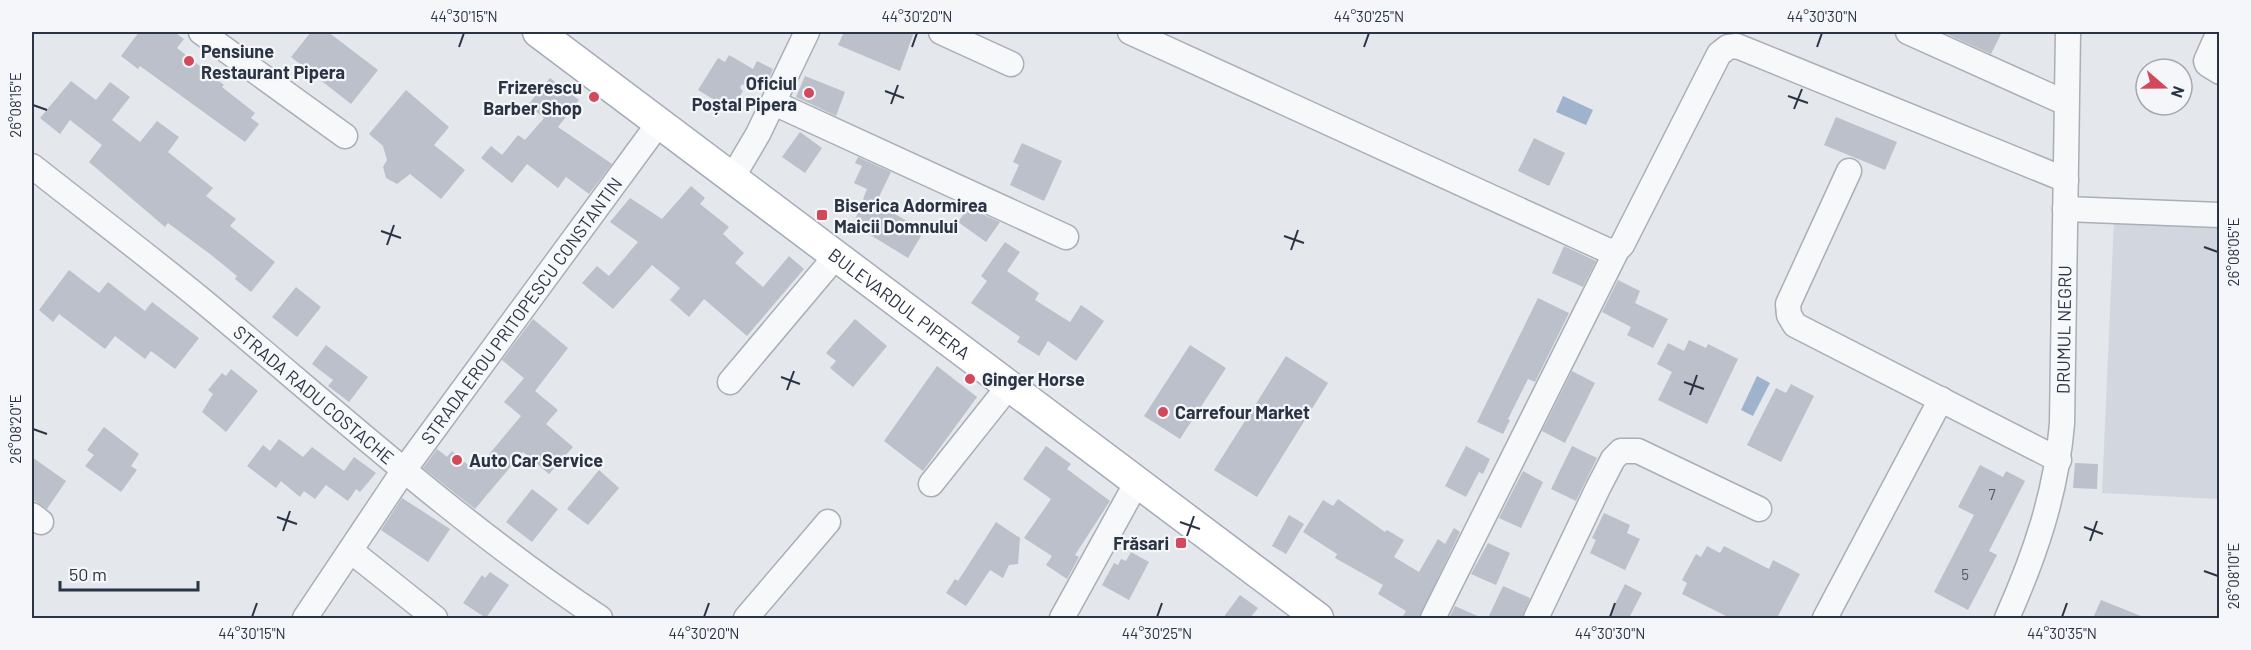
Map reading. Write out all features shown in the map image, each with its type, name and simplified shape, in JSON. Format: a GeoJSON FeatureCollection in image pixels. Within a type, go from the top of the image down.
{"type":"FeatureCollection","features":[{"type":"Feature","properties":{"kind":"main road","name":"BULEVARDUL PIPERA"},"geometry":{"type":"LineString","coordinates":[[538,32],[1318,618]]}},
{"type":"Feature","properties":{"kind":"street"},"geometry":{"type":"LineString","coordinates":[[201,32],[345,136]]}},
{"type":"Feature","properties":{"kind":"street"},"geometry":{"type":"LineString","coordinates":[[732,178],[774,103],[807,32]]}},
{"type":"Feature","properties":{"kind":"street"},"geometry":{"type":"LineString","coordinates":[[940,32],[1011,64]]}},
{"type":"Feature","properties":{"kind":"street"},"geometry":{"type":"LineString","coordinates":[[1130,32],[1609,251],[1617,250]]}},
{"type":"Feature","properties":{"kind":"street"},"geometry":{"type":"LineString","coordinates":[[1908,32],[2066,103]]}},
{"type":"Feature","properties":{"kind":"street"},"geometry":{"type":"LineString","coordinates":[[2219,32],[2206,61],[2220,72]]}},
{"type":"Feature","properties":{"kind":"street","name":"DRUMUL NEGRU"},"geometry":{"type":"LineString","coordinates":[[2007,618],[2039,542],[2053,493],[2059,460],[2066,180],[2064,33]]}},
{"type":"Feature","properties":{"kind":"street"},"geometry":{"type":"LineString","coordinates":[[1433,618],[1617,250],[1622,245],[1719,54],[1728,46],[1737,46],[2066,180]]}},
{"type":"Feature","properties":{"kind":"street"},"geometry":{"type":"LineString","coordinates":[[774,103],[1066,237]]}},
{"type":"Feature","properties":{"kind":"street","name":"STRADA EROU PRITOPESCU CONSTANTIN"},"geometry":{"type":"LineString","coordinates":[[305,618],[404,470],[659,123]]}},
{"type":"Feature","properties":{"kind":"street","name":"STRADA RADU COSTACHE"},"geometry":{"type":"LineString","coordinates":[[32,166],[201,300],[404,470],[563,594],[600,618]]}},
{"type":"Feature","properties":{"kind":"street"},"geometry":{"type":"LineString","coordinates":[[1849,171],[1791,294],[1788,304],[1789,315],[1795,325],[2059,460]]}},
{"type":"Feature","properties":{"kind":"street"},"geometry":{"type":"LineString","coordinates":[[2065,209],[2220,215]]}},
{"type":"Feature","properties":{"kind":"street"},"geometry":{"type":"LineString","coordinates":[[730,382],[836,256]]}},
{"type":"Feature","properties":{"kind":"street"},"geometry":{"type":"LineString","coordinates":[[931,484],[1009,386]]}},
{"type":"Feature","properties":{"kind":"street"},"geometry":{"type":"LineString","coordinates":[[1825,618],[1941,399]]}},
{"type":"Feature","properties":{"kind":"street"},"geometry":{"type":"LineString","coordinates":[[1536,618],[1598,488],[1613,459],[1621,451],[1638,451],[1759,509]]}},
{"type":"Feature","properties":{"kind":"street"},"geometry":{"type":"LineString","coordinates":[[1062,618],[1137,482]]}},
{"type":"Feature","properties":{"kind":"street"},"geometry":{"type":"LineString","coordinates":[[746,618],[828,522]]}},
{"type":"Feature","properties":{"kind":"street"},"geometry":{"type":"LineString","coordinates":[[351,551],[435,618]]}},
{"type":"Feature","properties":{"kind":"shaded area"},"geometry":{"type":"Polygon","coordinates":[[[2114,220],[2219,226],[2219,499],[2102,493],[2114,220]]]}},
{"type":"Feature","properties":{"kind":"water"},"geometry":{"type":"Polygon","coordinates":[[[1563,96],[1593,110],[1586,125],[1556,112],[1563,96]]]}},
{"type":"Feature","properties":{"kind":"water"},"geometry":{"type":"Polygon","coordinates":[[[1757,376],[1770,383],[1753,416],[1741,410],[1757,376]]]}},
{"type":"Feature","properties":{"kind":"building"},"geometry":{"type":"Polygon","coordinates":[[[139,32],[174,32],[184,39],[177,48],[255,113],[251,118],[259,124],[245,142],[140,66],[138,69],[121,56],[139,32]]]}},
{"type":"Feature","properties":{"kind":"building"},"geometry":{"type":"Polygon","coordinates":[[[311,32],[328,32],[378,70],[351,104],[291,57],[311,32]]]}},
{"type":"Feature","properties":{"kind":"building"},"geometry":{"type":"Polygon","coordinates":[[[844,32],[914,32],[900,71],[838,45],[844,32]]]}},
{"type":"Feature","properties":{"kind":"building"},"geometry":{"type":"Polygon","coordinates":[[[1942,32],[2002,32],[1991,54],[1942,32]]]}},
{"type":"Feature","properties":{"kind":"building"},"geometry":{"type":"Polygon","coordinates":[[[729,55],[753,69],[757,61],[773,69],[764,89],[749,81],[746,86],[742,84],[740,88],[743,91],[731,110],[698,90],[718,58],[725,62],[729,55]]]}},
{"type":"Feature","properties":{"kind":"building"},"geometry":{"type":"Polygon","coordinates":[[[805,76],[845,92],[836,116],[796,97],[805,76]]]}},
{"type":"Feature","properties":{"kind":"building"},"geometry":{"type":"Polygon","coordinates":[[[550,78],[579,100],[558,127],[612,164],[589,194],[566,177],[558,188],[527,164],[512,183],[481,158],[491,146],[502,155],[518,135],[525,140],[544,118],[528,105],[550,78]]]}},
{"type":"Feature","properties":{"kind":"building"},"geometry":{"type":"Polygon","coordinates":[[[71,81],[96,100],[110,82],[130,97],[112,120],[140,142],[157,121],[179,137],[168,152],[213,188],[206,196],[236,219],[230,226],[275,262],[251,292],[235,279],[237,276],[210,254],[168,223],[165,227],[89,162],[102,145],[70,120],[60,134],[40,118],[71,81]]]}},
{"type":"Feature","properties":{"kind":"building"},"geometry":{"type":"Polygon","coordinates":[[[406,90],[449,127],[434,145],[465,170],[441,199],[410,174],[397,184],[386,178],[383,167],[387,160],[383,146],[369,134],[406,90]]]}},
{"type":"Feature","properties":{"kind":"building"},"geometry":{"type":"Polygon","coordinates":[[[1836,117],[1897,142],[1885,170],[1824,145],[1836,117]]]}},
{"type":"Feature","properties":{"kind":"building"},"geometry":{"type":"Polygon","coordinates":[[[800,132],[822,148],[805,173],[782,157],[800,132]]]}},
{"type":"Feature","properties":{"kind":"building"},"geometry":{"type":"Polygon","coordinates":[[[1534,138],[1565,153],[1549,186],[1518,171],[1534,138]]]}},
{"type":"Feature","properties":{"kind":"building"},"geometry":{"type":"Polygon","coordinates":[[[1022,143],[1062,161],[1044,201],[1010,185],[1019,165],[1013,162],[1022,143]]]}},
{"type":"Feature","properties":{"kind":"building"},"geometry":{"type":"Polygon","coordinates":[[[858,157],[891,172],[876,203],[924,231],[908,258],[867,233],[870,227],[855,220],[867,189],[854,183],[862,166],[855,163],[858,157]]]}},
{"type":"Feature","properties":{"kind":"building"},"geometry":{"type":"Polygon","coordinates":[[[691,186],[705,198],[700,204],[729,227],[723,234],[744,253],[735,263],[763,287],[789,256],[804,269],[747,336],[704,299],[689,317],[670,300],[680,288],[652,265],[613,309],[582,283],[597,266],[609,276],[638,242],[610,222],[630,198],[662,219],[691,186]]]}},
{"type":"Feature","properties":{"kind":"building"},"geometry":{"type":"Polygon","coordinates":[[[968,208],[1000,222],[986,242],[958,222],[968,208]]]}},
{"type":"Feature","properties":{"kind":"building"},"geometry":{"type":"Polygon","coordinates":[[[1005,242],[1020,252],[1007,271],[1039,293],[1035,300],[1070,322],[1081,305],[1104,321],[1076,361],[1048,341],[1039,356],[1017,342],[1020,337],[971,303],[987,281],[981,276],[1005,242]]]}},
{"type":"Feature","properties":{"kind":"building"},"geometry":{"type":"Polygon","coordinates":[[[1564,246],[1596,261],[1583,287],[1552,273],[1564,246]]]}},
{"type":"Feature","properties":{"kind":"building"},"geometry":{"type":"Polygon","coordinates":[[[69,270],[99,293],[108,282],[145,311],[152,302],[199,338],[175,369],[151,351],[145,359],[115,336],[105,349],[59,314],[53,322],[39,310],[69,270]]]}},
{"type":"Feature","properties":{"kind":"building"},"geometry":{"type":"Polygon","coordinates":[[[1618,280],[1640,291],[1635,303],[1668,319],[1653,348],[1627,335],[1631,327],[1602,312],[1618,280]]]}},
{"type":"Feature","properties":{"kind":"building"},"geometry":{"type":"Polygon","coordinates":[[[296,287],[321,307],[297,337],[272,317],[296,287]]]}},
{"type":"Feature","properties":{"kind":"building"},"geometry":{"type":"Polygon","coordinates":[[[1538,298],[1569,313],[1535,382],[1528,379],[1503,434],[1477,422],[1538,298]]]}},
{"type":"Feature","properties":{"kind":"building"},"geometry":{"type":"Polygon","coordinates":[[[533,319],[568,348],[535,391],[558,410],[546,424],[573,447],[549,474],[523,452],[475,509],[423,468],[437,449],[447,457],[452,451],[475,471],[521,416],[504,402],[524,378],[502,360],[533,319]]]}},
{"type":"Feature","properties":{"kind":"building"},"geometry":{"type":"Polygon","coordinates":[[[855,319],[887,346],[853,387],[830,368],[836,361],[826,353],[855,319]]]}},
{"type":"Feature","properties":{"kind":"building"},"geometry":{"type":"Polygon","coordinates":[[[1689,340],[1706,348],[1708,344],[1738,359],[1707,424],[1658,400],[1672,372],[1657,364],[1668,343],[1684,351],[1689,340]]]}},
{"type":"Feature","properties":{"kind":"building"},"geometry":{"type":"Polygon","coordinates":[[[326,345],[368,377],[349,402],[328,386],[333,380],[312,364],[326,345]]]}},
{"type":"Feature","properties":{"kind":"building"},"geometry":{"type":"Polygon","coordinates":[[[1190,345],[1226,368],[1180,439],[1144,416],[1190,345]]]}},
{"type":"Feature","properties":{"kind":"building"},"geometry":{"type":"Polygon","coordinates":[[[1286,356],[1328,383],[1257,497],[1214,470],[1286,356]]]}},
{"type":"Feature","properties":{"kind":"building"},"geometry":{"type":"Polygon","coordinates":[[[937,366],[977,397],[923,471],[884,441],[937,366]]]}},
{"type":"Feature","properties":{"kind":"building"},"geometry":{"type":"Polygon","coordinates":[[[231,369],[258,391],[226,432],[202,412],[213,394],[208,390],[222,373],[226,376],[231,369]]]}},
{"type":"Feature","properties":{"kind":"building"},"geometry":{"type":"Polygon","coordinates":[[[1572,371],[1595,383],[1565,443],[1542,431],[1572,371]]]}},
{"type":"Feature","properties":{"kind":"building"},"geometry":{"type":"Polygon","coordinates":[[[1791,384],[1814,396],[1781,462],[1747,445],[1776,388],[1786,393],[1791,384]]]}},
{"type":"Feature","properties":{"kind":"building"},"geometry":{"type":"Polygon","coordinates":[[[104,427],[139,454],[131,466],[137,470],[121,492],[85,466],[94,455],[87,450],[104,427]]]}},
{"type":"Feature","properties":{"kind":"building"},"geometry":{"type":"Polygon","coordinates":[[[279,439],[303,457],[312,447],[344,471],[354,457],[376,473],[360,492],[356,489],[348,501],[326,485],[315,499],[304,491],[300,497],[281,481],[276,488],[247,466],[263,445],[270,451],[279,439]]]}},
{"type":"Feature","properties":{"kind":"building"},"geometry":{"type":"Polygon","coordinates":[[[1046,446],[1071,464],[1067,469],[1110,501],[1075,555],[1079,557],[1067,579],[1046,565],[1052,556],[1024,538],[1051,499],[1023,479],[1046,446]]]}},
{"type":"Feature","properties":{"kind":"building"},"geometry":{"type":"Polygon","coordinates":[[[1466,446],[1490,459],[1483,474],[1479,472],[1466,497],[1445,486],[1466,446]]]}},
{"type":"Feature","properties":{"kind":"building"},"geometry":{"type":"Polygon","coordinates":[[[1572,446],[1597,458],[1576,501],[1551,489],[1572,446]]]}},
{"type":"Feature","properties":{"kind":"building"},"geometry":{"type":"Polygon","coordinates":[[[32,457],[66,481],[47,509],[32,499],[32,457]]]}},
{"type":"Feature","properties":{"kind":"building"},"geometry":{"type":"Polygon","coordinates":[[[2075,463],[2098,464],[2097,489],[2073,488],[2075,463]]]}},
{"type":"Feature","properties":{"kind":"building"},"geometry":{"type":"Polygon","coordinates":[[[1980,465],[2003,477],[2006,471],[2025,481],[1989,551],[1997,555],[1968,610],[1934,592],[1974,515],[1958,507],[1980,465]]]}},
{"type":"Feature","properties":{"kind":"building"},"geometry":{"type":"Polygon","coordinates":[[[599,470],[619,488],[588,525],[567,509],[599,470]]]}},
{"type":"Feature","properties":{"kind":"building"},"geometry":{"type":"Polygon","coordinates":[[[1523,471],[1543,482],[1521,528],[1499,518],[1523,471]]]}},
{"type":"Feature","properties":{"kind":"building"},"geometry":{"type":"Polygon","coordinates":[[[532,489],[558,509],[532,542],[506,522],[532,489]]]}},
{"type":"Feature","properties":{"kind":"building"},"geometry":{"type":"Polygon","coordinates":[[[402,498],[450,529],[428,562],[381,530],[402,498]]]}},
{"type":"Feature","properties":{"kind":"building"},"geometry":{"type":"Polygon","coordinates":[[[1338,499],[1385,532],[1387,530],[1404,540],[1394,557],[1419,572],[1438,539],[1445,544],[1454,528],[1460,532],[1419,618],[1402,618],[1406,611],[1378,594],[1383,585],[1335,558],[1337,554],[1303,532],[1323,500],[1333,506],[1338,499]]]}},
{"type":"Feature","properties":{"kind":"building"},"geometry":{"type":"Polygon","coordinates":[[[1604,513],[1630,525],[1627,533],[1640,539],[1625,570],[1590,553],[1596,540],[1592,538],[1604,513]]]}},
{"type":"Feature","properties":{"kind":"building"},"geometry":{"type":"Polygon","coordinates":[[[1289,515],[1304,524],[1286,554],[1272,546],[1289,515]]]}},
{"type":"Feature","properties":{"kind":"building"},"geometry":{"type":"Polygon","coordinates":[[[996,522],[1020,538],[1018,564],[1009,565],[1003,578],[990,570],[966,606],[946,593],[955,579],[958,581],[996,522]]]}},
{"type":"Feature","properties":{"kind":"building"},"geometry":{"type":"Polygon","coordinates":[[[1488,543],[1510,553],[1496,585],[1471,574],[1488,543]]]}},
{"type":"Feature","properties":{"kind":"building"},"geometry":{"type":"Polygon","coordinates":[[[1707,546],[1720,553],[1724,546],[1769,569],[1773,560],[1800,574],[1777,618],[1730,618],[1682,594],[1687,583],[1682,580],[1696,554],[1701,557],[1707,546]]]}},
{"type":"Feature","properties":{"kind":"building"},"geometry":{"type":"Polygon","coordinates":[[[1131,552],[1149,562],[1129,600],[1102,585],[1114,563],[1118,565],[1121,559],[1126,561],[1131,552]]]}},
{"type":"Feature","properties":{"kind":"building"},"geometry":{"type":"Polygon","coordinates":[[[490,572],[509,585],[486,618],[463,603],[482,575],[485,578],[490,572]]]}},
{"type":"Feature","properties":{"kind":"building"},"geometry":{"type":"Polygon","coordinates":[[[1625,584],[1642,593],[1629,618],[1608,618],[1625,584]]]}},
{"type":"Feature","properties":{"kind":"building"},"geometry":{"type":"Polygon","coordinates":[[[1503,586],[1530,598],[1522,618],[1488,618],[1503,586]]]}},
{"type":"Feature","properties":{"kind":"building"},"geometry":{"type":"Polygon","coordinates":[[[1240,595],[1258,608],[1250,618],[1223,618],[1240,595]]]}},
{"type":"Feature","properties":{"kind":"building"},"geometry":{"type":"Polygon","coordinates":[[[2101,600],[2146,618],[2093,618],[2101,600]]]}},
{"type":"Feature","properties":{"kind":"building"},"geometry":{"type":"Polygon","coordinates":[[[1455,606],[1482,618],[1449,618],[1455,606]]]}},
{"type":"Feature","properties":{"kind":"place","name":"Pensiune Restaurant Pipera"},"geometry":{"type":"Point","coordinates":[189,61]}},
{"type":"Feature","properties":{"kind":"place","name":"Oficiul Poștal Pipera"},"geometry":{"type":"Point","coordinates":[809,93]}},
{"type":"Feature","properties":{"kind":"place","name":"Frizerescu Barber Shop"},"geometry":{"type":"Point","coordinates":[594,97]}},
{"type":"Feature","properties":{"kind":"place","name":"Biserica Adormirea Maicii Domnului"},"geometry":{"type":"Point","coordinates":[822,215]}},
{"type":"Feature","properties":{"kind":"place","name":"Ginger Horse"},"geometry":{"type":"Point","coordinates":[970,379]}},
{"type":"Feature","properties":{"kind":"place","name":"Carrefour Market"},"geometry":{"type":"Point","coordinates":[1163,412]}},
{"type":"Feature","properties":{"kind":"place","name":"Auto Car Service"},"geometry":{"type":"Point","coordinates":[457,460]}},
{"type":"Feature","properties":{"kind":"place","name":"Frăsari"},"geometry":{"type":"Point","coordinates":[1181,543]}}]}
